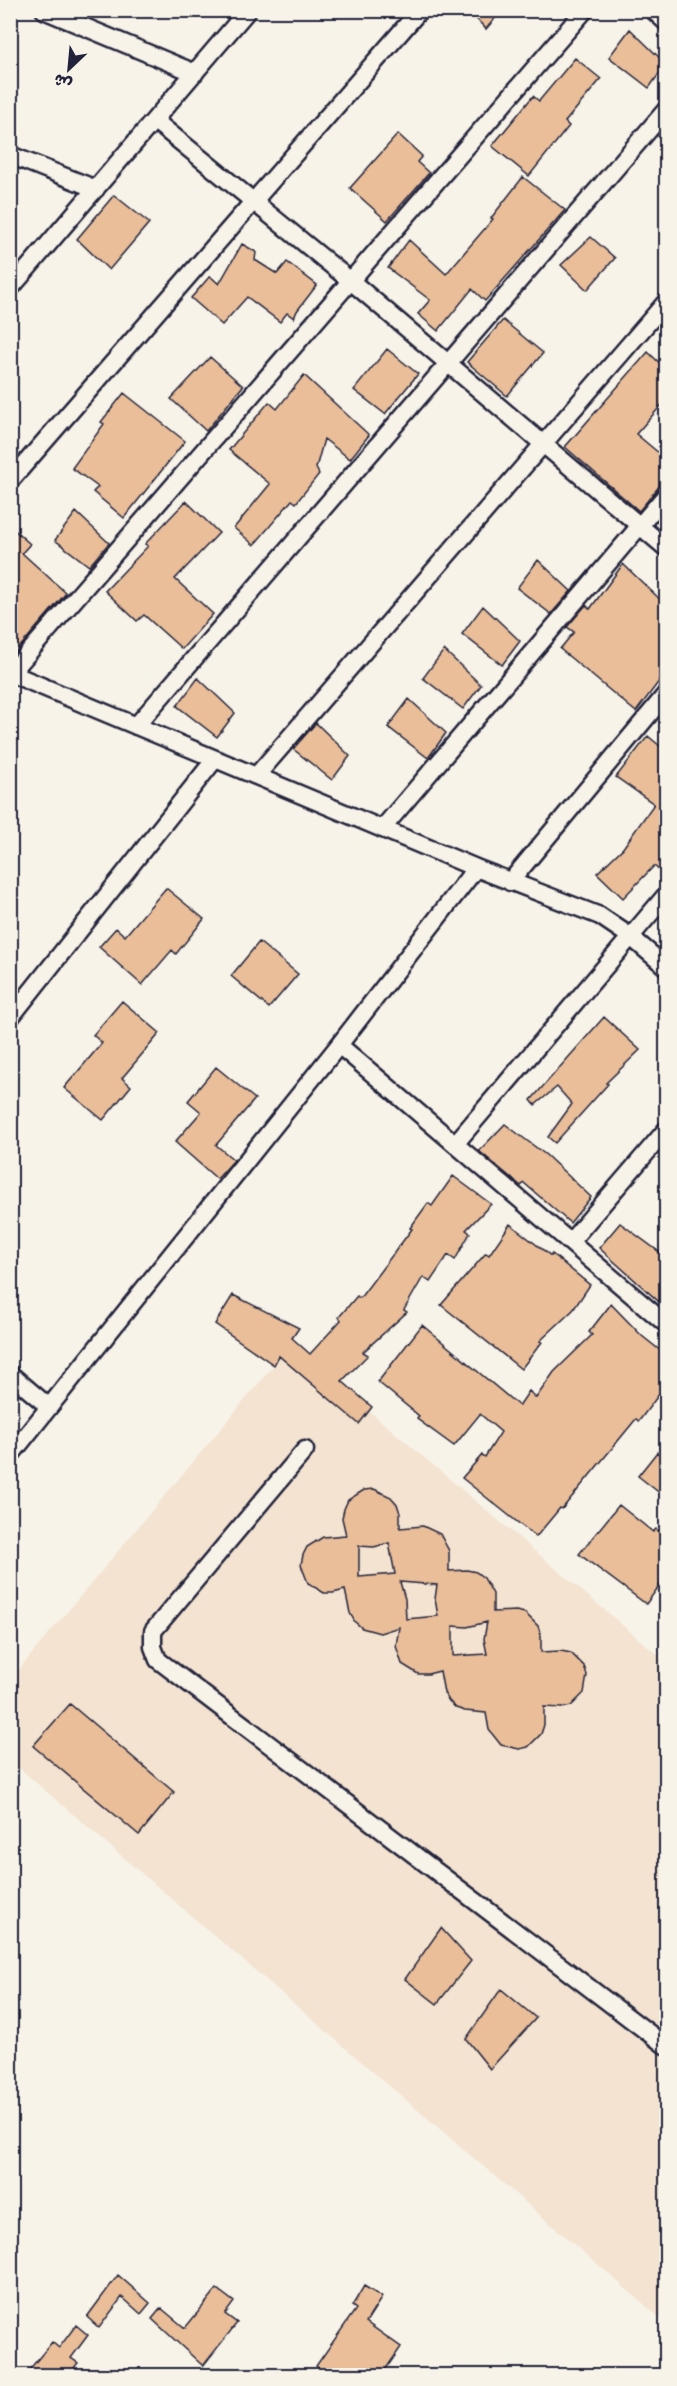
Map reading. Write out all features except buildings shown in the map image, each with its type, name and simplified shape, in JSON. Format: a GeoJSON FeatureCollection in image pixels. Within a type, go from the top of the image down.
{"type":"FeatureCollection","features":[{"type":"Feature","properties":{"kind":"street"},"geometry":{"type":"LineString","coordinates":[[44,10],[195,73]]}},
{"type":"Feature","properties":{"kind":"street"},"geometry":{"type":"LineString","coordinates":[[10,289],[248,10]]}},
{"type":"Feature","properties":{"kind":"street"},"geometry":{"type":"LineString","coordinates":[[10,481],[420,10]]}},
{"type":"Feature","properties":{"kind":"street"},"geometry":{"type":"LineString","coordinates":[[585,10],[352,282],[11,673],[476,868],[600,916],[632,937],[666,967]]}},
{"type":"Feature","properties":{"kind":"street"},"geometry":{"type":"LineString","coordinates":[[653,10],[666,22]]}},
{"type":"Feature","properties":{"kind":"street"},"geometry":{"type":"LineString","coordinates":[[136,726],[666,110]]}},
{"type":"Feature","properties":{"kind":"street"},"geometry":{"type":"LineString","coordinates":[[155,121],[352,282],[666,548]]}},
{"type":"Feature","properties":{"kind":"street"},"geometry":{"type":"LineString","coordinates":[[10,155],[96,189]]}},
{"type":"Feature","properties":{"kind":"street"},"geometry":{"type":"LineString","coordinates":[[257,775],[666,302]]}},
{"type":"Feature","properties":{"kind":"street"},"geometry":{"type":"LineString","coordinates":[[382,829],[666,495]]}},
{"type":"Feature","properties":{"kind":"street"},"geometry":{"type":"LineString","coordinates":[[510,882],[666,694]]}},
{"type":"Feature","properties":{"kind":"street"},"geometry":{"type":"LineString","coordinates":[[10,1018],[215,759]]}},
{"type":"Feature","properties":{"kind":"street"},"geometry":{"type":"LineString","coordinates":[[10,1456],[339,1045],[476,868]]}},
{"type":"Feature","properties":{"kind":"street"},"geometry":{"type":"LineString","coordinates":[[455,1144],[666,895]]}},
{"type":"Feature","properties":{"kind":"street"},"geometry":{"type":"LineString","coordinates":[[339,1045],[666,1324]]}},
{"type":"Feature","properties":{"kind":"street"},"geometry":{"type":"LineString","coordinates":[[570,1242],[666,1130]]}},
{"type":"Feature","properties":{"kind":"street"},"geometry":{"type":"LineString","coordinates":[[10,1374],[49,1407]]}},
{"type":"Feature","properties":{"kind":"street"},"geometry":{"type":"LineString","coordinates":[[305,1450],[153,1631],[153,1647],[158,1660],[666,2046]]}},
{"type":"Feature","properties":{"kind":"shaded area"},"geometry":{"type":"Polygon","coordinates":[[[291,1345],[666,1662],[666,2323],[11,1761],[11,1679],[291,1345]]]}}]}
